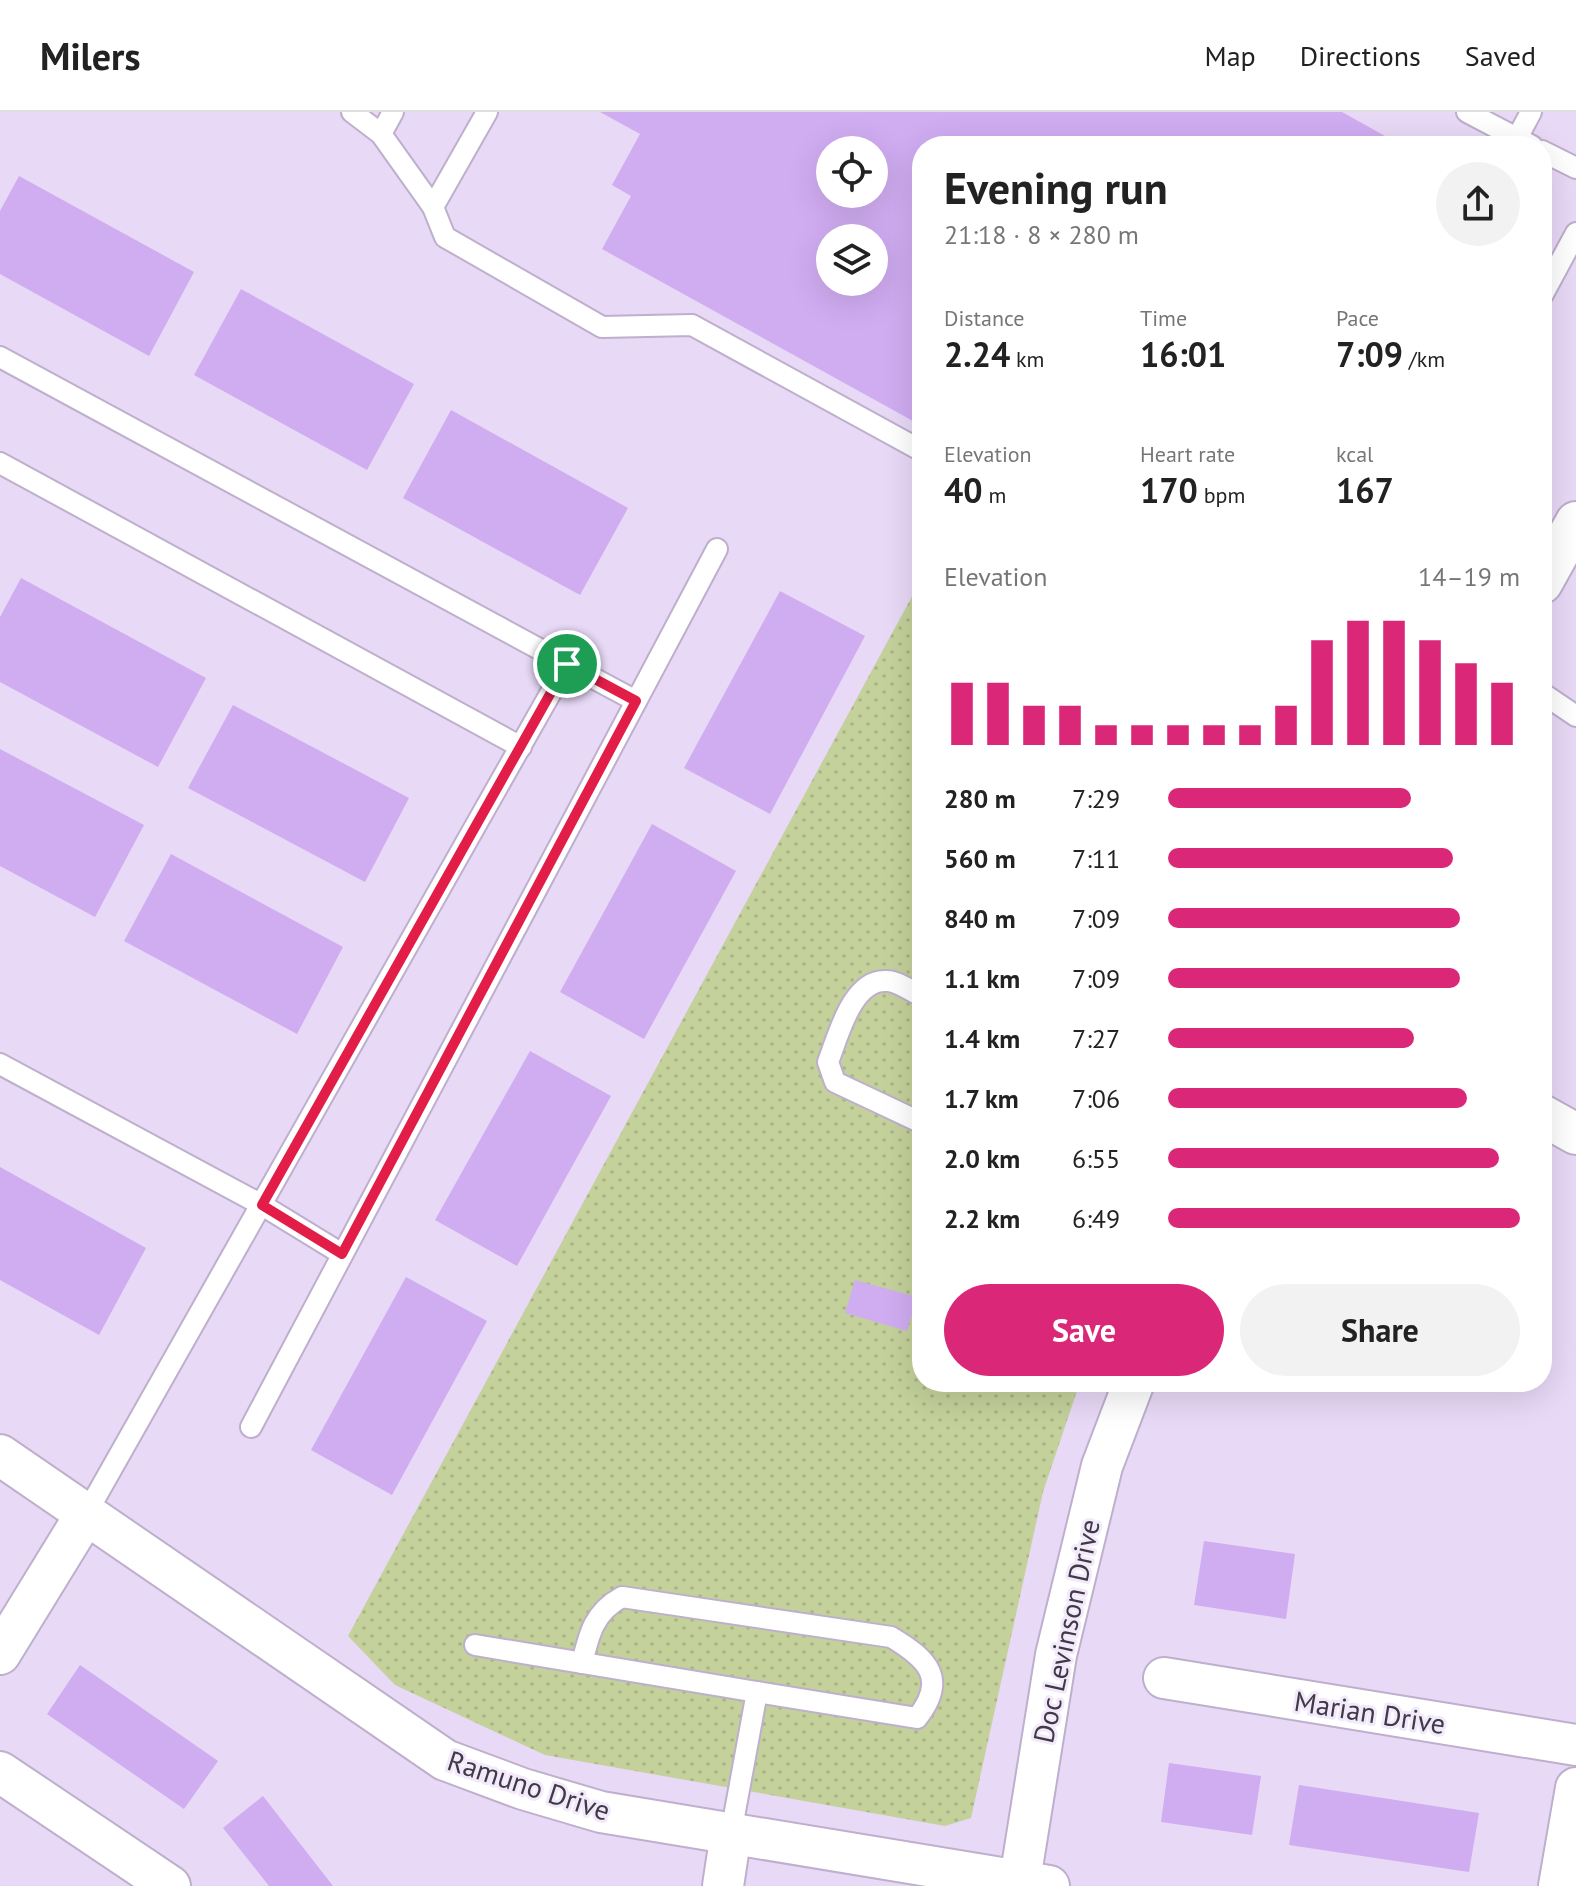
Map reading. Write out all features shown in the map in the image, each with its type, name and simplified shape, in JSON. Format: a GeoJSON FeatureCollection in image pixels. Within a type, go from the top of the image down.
{"type":"FeatureCollection","features":[{"type":"Feature","properties":{"kind":"street"},"geometry":{"type":"LineString","coordinates":[[1552,565],[1576,522]]}},
{"type":"Feature","properties":{"kind":"street"},"geometry":{"type":"LineString","coordinates":[[1552,1121],[1576,1134]]}},
{"type":"Feature","properties":{"kind":"street","name":"Doc Levinson Drive"},"geometry":{"type":"LineString","coordinates":[[1029,1885],[1056,1655],[1102,1466],[1130,1392]]}},
{"type":"Feature","properties":{"kind":"street","name":"Ramuno Drive"},"geometry":{"type":"LineString","coordinates":[[0,1455],[445,1760],[523,1789],[601,1812],[1029,1885]]}},
{"type":"Feature","properties":{"kind":"street"},"geometry":{"type":"LineString","coordinates":[[0,1654],[86,1514]]}},
{"type":"Feature","properties":{"kind":"street","name":"Marian Drive"},"geometry":{"type":"LineString","coordinates":[[1164,1678],[1576,1745]]}},
{"type":"Feature","properties":{"kind":"street"},"geometry":{"type":"LineString","coordinates":[[0,1772],[170,1886]]}},
{"type":"Feature","properties":{"kind":"street"},"geometry":{"type":"LineString","coordinates":[[1559,1886],[1576,1788]]}},
{"type":"Feature","properties":{"kind":"street"},"geometry":{"type":"LineString","coordinates":[[723,1886],[731,1833]]}},
{"type":"Feature","properties":{"kind":"lane"},"geometry":{"type":"LineString","coordinates":[[352,112],[381,134],[433,207],[445,237],[602,327],[692,325],[912,446]]}},
{"type":"Feature","properties":{"kind":"lane"},"geometry":{"type":"LineString","coordinates":[[381,134],[393,112]]}},
{"type":"Feature","properties":{"kind":"lane"},"geometry":{"type":"LineString","coordinates":[[433,207],[487,112]]}},
{"type":"Feature","properties":{"kind":"lane"},"geometry":{"type":"LineString","coordinates":[[1467,112],[1508,136]]}},
{"type":"Feature","properties":{"kind":"lane"},"geometry":{"type":"LineString","coordinates":[[1524,136],[1531,112]]}},
{"type":"Feature","properties":{"kind":"lane"},"geometry":{"type":"LineString","coordinates":[[1552,156],[1576,168]]}},
{"type":"Feature","properties":{"kind":"lane"},"geometry":{"type":"LineString","coordinates":[[1552,277],[1576,233]]}},
{"type":"Feature","properties":{"kind":"lane"},"geometry":{"type":"LineString","coordinates":[[0,357],[636,701]]}},
{"type":"Feature","properties":{"kind":"lane"},"geometry":{"type":"LineString","coordinates":[[0,463],[521,747]]}},
{"type":"Feature","properties":{"kind":"lane"},"geometry":{"type":"LineString","coordinates":[[251,1427],[717,549]]}},
{"type":"Feature","properties":{"kind":"lane"},"geometry":{"type":"LineString","coordinates":[[86,1514],[567,664]]}},
{"type":"Feature","properties":{"kind":"lane"},"geometry":{"type":"LineString","coordinates":[[1552,700],[1576,716]]}},
{"type":"Feature","properties":{"kind":"lane"},"geometry":{"type":"LineString","coordinates":[[912,991],[888,980],[871,984],[856,998],[828,1062],[835,1082],[912,1118]]}},
{"type":"Feature","properties":{"kind":"lane"},"geometry":{"type":"LineString","coordinates":[[0,1064],[262,1205],[342,1254]]}},
{"type":"Feature","properties":{"kind":"lane"},"geometry":{"type":"LineString","coordinates":[[475,1645],[582,1663],[757,1692],[917,1718],[927,1704],[934,1683],[921,1658],[891,1637],[622,1597],[606,1606],[590,1628],[582,1663]]}},
{"type":"Feature","properties":{"kind":"lane"},"geometry":{"type":"LineString","coordinates":[[731,1833],[757,1692]]}},
{"type":"Feature","properties":{"kind":"green space"},"geometry":{"type":"Polygon","coordinates":[[[912,596],[912,1392],[1077,1392],[1043,1492],[971,1818],[945,1826],[545,1755],[395,1685],[348,1636],[912,596]]]}},
{"type":"Feature","properties":{"kind":"building"},"geometry":{"type":"Polygon","coordinates":[[[600,112],[1342,112],[1385,136],[912,136],[912,420],[602,249],[631,196],[612,185],[640,134],[600,112]]]}},
{"type":"Feature","properties":{"kind":"building"},"geometry":{"type":"Polygon","coordinates":[[[19,176],[194,272],[149,356],[0,274],[0,211],[19,176]]]}},
{"type":"Feature","properties":{"kind":"building"},"geometry":{"type":"Polygon","coordinates":[[[241,289],[414,384],[367,470],[194,375],[241,289]]]}},
{"type":"Feature","properties":{"kind":"building"},"geometry":{"type":"Polygon","coordinates":[[[451,410],[628,508],[580,595],[403,498],[451,410]]]}},
{"type":"Feature","properties":{"kind":"building"},"geometry":{"type":"Polygon","coordinates":[[[21,578],[206,678],[158,767],[0,682],[0,617],[21,578]]]}},
{"type":"Feature","properties":{"kind":"building"},"geometry":{"type":"Polygon","coordinates":[[[780,591],[865,636],[770,814],[684,768],[780,591]]]}},
{"type":"Feature","properties":{"kind":"building"},"geometry":{"type":"Polygon","coordinates":[[[233,705],[409,798],[365,882],[188,788],[233,705]]]}},
{"type":"Feature","properties":{"kind":"building"},"geometry":{"type":"Polygon","coordinates":[[[0,749],[144,825],[95,917],[0,866],[0,749]]]}},
{"type":"Feature","properties":{"kind":"building"},"geometry":{"type":"Polygon","coordinates":[[[652,824],[736,871],[644,1039],[560,992],[652,824]]]}},
{"type":"Feature","properties":{"kind":"building"},"geometry":{"type":"Polygon","coordinates":[[[171,854],[343,947],[297,1034],[124,941],[171,854]]]}},
{"type":"Feature","properties":{"kind":"building"},"geometry":{"type":"Polygon","coordinates":[[[530,1051],[611,1096],[517,1266],[435,1220],[530,1051]]]}},
{"type":"Feature","properties":{"kind":"building"},"geometry":{"type":"Polygon","coordinates":[[[0,1167],[146,1248],[99,1335],[0,1280],[0,1167]]]}},
{"type":"Feature","properties":{"kind":"building"},"geometry":{"type":"Polygon","coordinates":[[[406,1277],[487,1321],[392,1495],[311,1450],[406,1277]]]}},
{"type":"Feature","properties":{"kind":"building"},"geometry":{"type":"Polygon","coordinates":[[[855,1280],[912,1296],[912,1314],[907,1331],[845,1313],[855,1280]]]}},
{"type":"Feature","properties":{"kind":"building"},"geometry":{"type":"Polygon","coordinates":[[[1204,1541],[1295,1554],[1286,1619],[1194,1605],[1204,1541]]]}},
{"type":"Feature","properties":{"kind":"building"},"geometry":{"type":"Polygon","coordinates":[[[80,1665],[218,1761],[184,1809],[47,1714],[80,1665]]]}},
{"type":"Feature","properties":{"kind":"building"},"geometry":{"type":"Polygon","coordinates":[[[1169,1763],[1261,1776],[1252,1835],[1161,1822],[1169,1763]]]}},
{"type":"Feature","properties":{"kind":"building"},"geometry":{"type":"Polygon","coordinates":[[[1299,1785],[1479,1813],[1469,1872],[1289,1845],[1299,1785]]]}},
{"type":"Feature","properties":{"kind":"building"},"geometry":{"type":"Polygon","coordinates":[[[263,1796],[333,1886],[269,1886],[223,1828],[263,1796]]]}},
{"type":"Feature","properties":{"kind":"route"},"geometry":{"type":"LineString","coordinates":[[567,664],[636,701],[342,1254],[262,1205],[567,664]]}}]}
